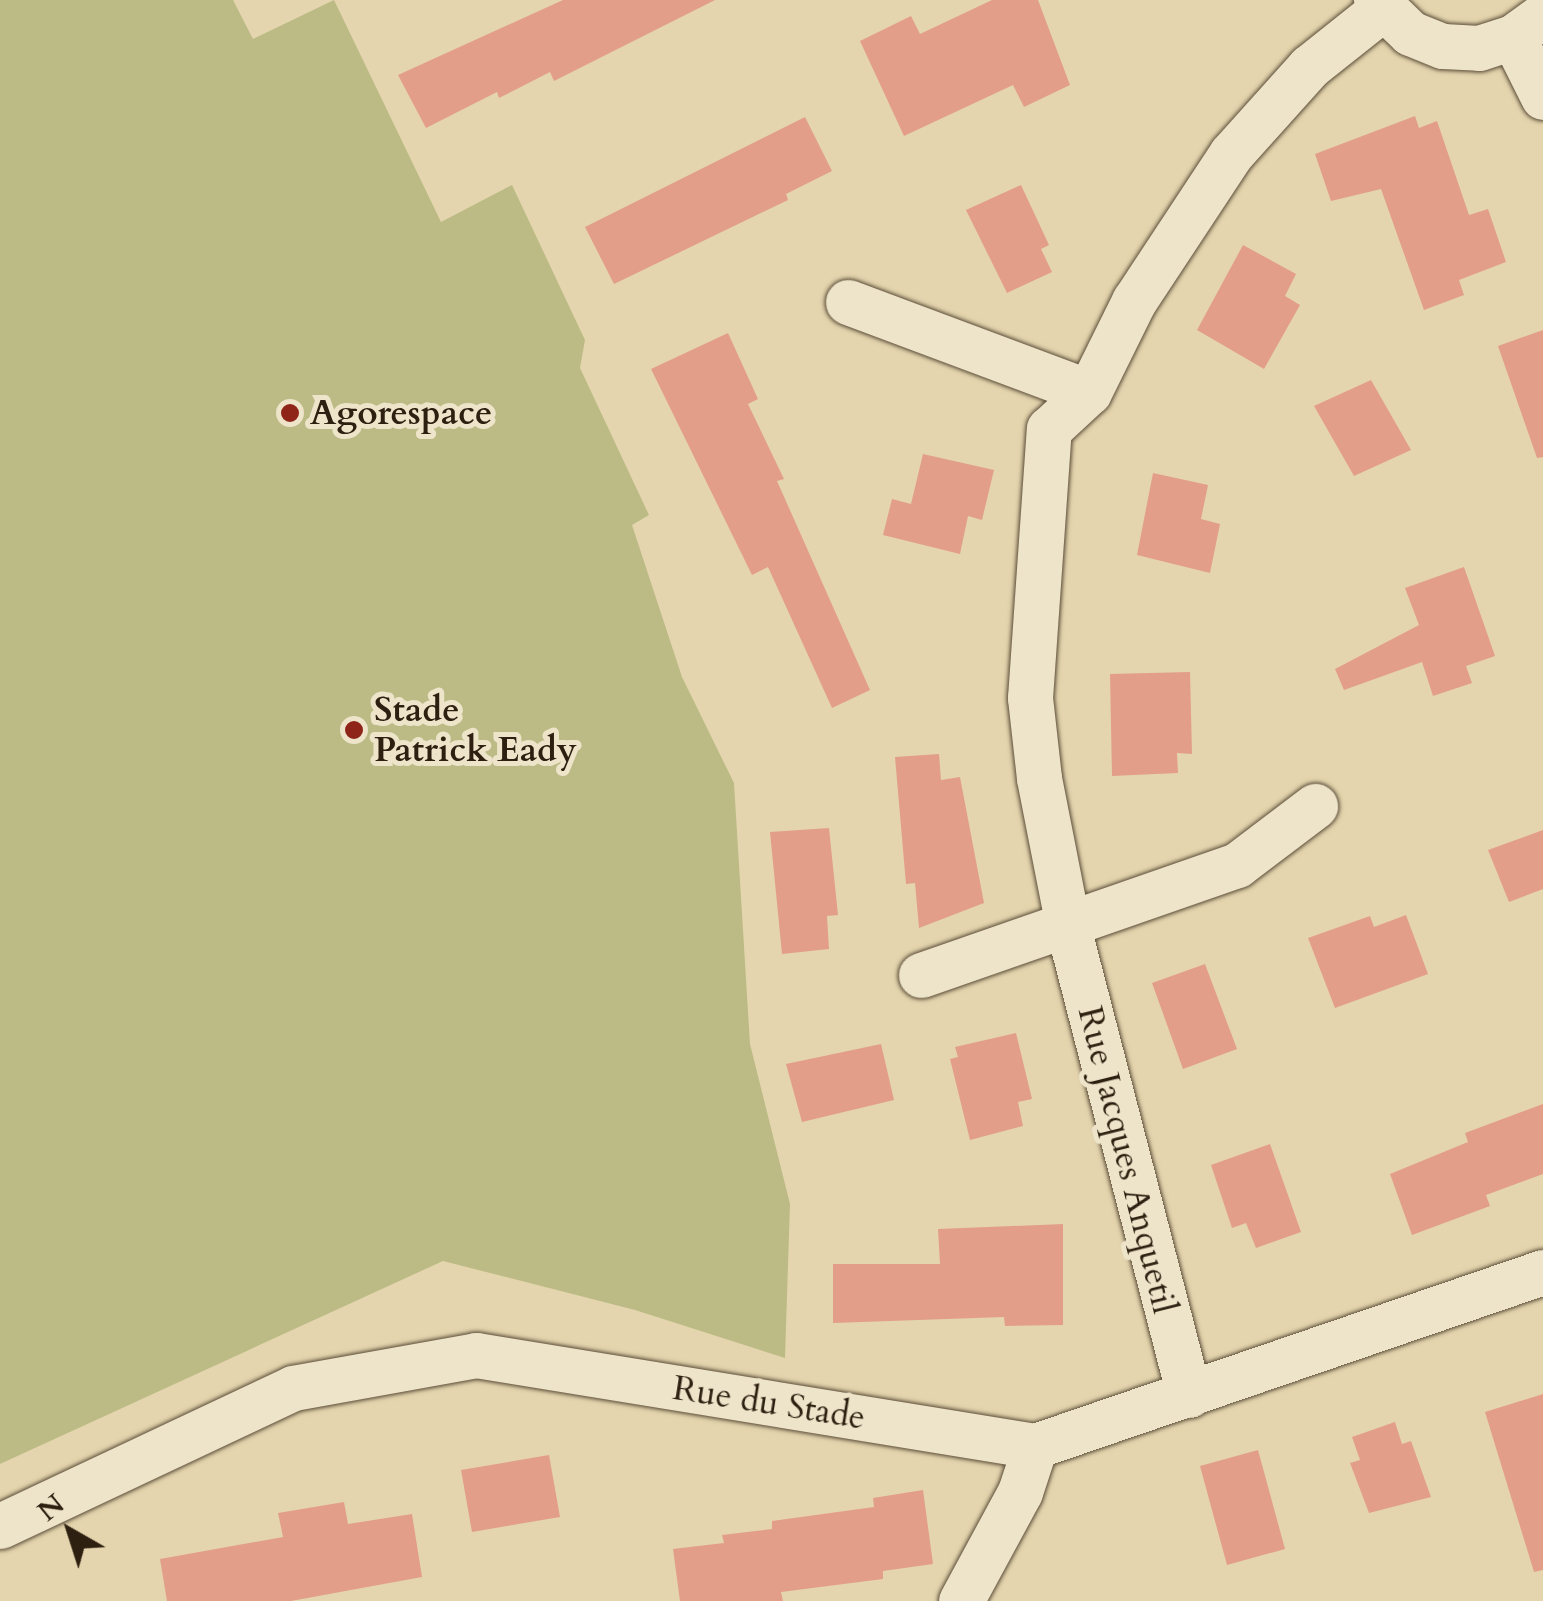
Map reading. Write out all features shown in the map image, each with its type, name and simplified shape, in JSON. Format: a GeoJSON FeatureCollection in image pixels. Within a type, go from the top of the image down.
{"type":"FeatureCollection","features":[{"type":"Feature","properties":{"kind":"street"},"geometry":{"type":"LineString","coordinates":[[1379,5],[1410,33],[1443,46],[1479,48],[1528,26],[1543,97]]}},
{"type":"Feature","properties":{"kind":"street","name":"Rue Jacques Anquetil"},"geometry":{"type":"LineString","coordinates":[[1189,1394],[1068,926],[1030,698],[1049,429],[1088,392],[1134,300],[1231,154],[1309,67],[1379,5]]}},
{"type":"Feature","properties":{"kind":"street"},"geometry":{"type":"LineString","coordinates":[[848,302],[1088,392]]}},
{"type":"Feature","properties":{"kind":"street"},"geometry":{"type":"LineString","coordinates":[[921,975],[1237,864],[1316,806]]}},
{"type":"Feature","properties":{"kind":"street","name":"Rue du Stade"},"geometry":{"type":"LineString","coordinates":[[0,1526],[292,1388],[476,1355],[1035,1446],[1543,1272]]}},
{"type":"Feature","properties":{"kind":"street"},"geometry":{"type":"LineString","coordinates":[[961,1601],[1020,1492],[1035,1446]]}},
{"type":"Feature","properties":{"kind":"shaded area","name":"Stade Patrick Eady"},"geometry":{"type":"Polygon","coordinates":[[[0,0],[233,0],[253,39],[334,0],[441,222],[512,185],[585,340],[580,368],[649,515],[632,525],[682,677],[734,783],[750,1044],[790,1204],[785,1358],[635,1310],[443,1261],[0,1464],[0,0]]]}},
{"type":"Feature","properties":{"kind":"building"},"geometry":{"type":"Polygon","coordinates":[[[563,0],[715,0],[554,81],[550,72],[499,98],[497,92],[426,128],[398,75],[563,0]]]}},
{"type":"Feature","properties":{"kind":"building"},"geometry":{"type":"Polygon","coordinates":[[[992,0],[1038,0],[1070,85],[1024,107],[1013,85],[904,136],[860,41],[911,16],[920,34],[992,0]]]}},
{"type":"Feature","properties":{"kind":"building"},"geometry":{"type":"Polygon","coordinates":[[[1415,116],[1419,128],[1437,121],[1469,215],[1488,209],[1506,262],[1459,280],[1464,295],[1424,310],[1381,189],[1331,201],[1315,154],[1415,116]]]}},
{"type":"Feature","properties":{"kind":"building"},"geometry":{"type":"Polygon","coordinates":[[[805,117],[832,171],[786,194],[788,200],[614,284],[585,227],[805,117]]]}},
{"type":"Feature","properties":{"kind":"building"},"geometry":{"type":"Polygon","coordinates":[[[1021,185],[1049,245],[1041,249],[1052,272],[1007,293],[966,210],[1021,185]]]}},
{"type":"Feature","properties":{"kind":"building"},"geometry":{"type":"Polygon","coordinates":[[[1243,245],[1296,274],[1285,296],[1300,305],[1264,369],[1197,330],[1243,245]]]}},
{"type":"Feature","properties":{"kind":"building"},"geometry":{"type":"Polygon","coordinates":[[[1543,330],[1543,457],[1537,458],[1498,346],[1543,330]]]}},
{"type":"Feature","properties":{"kind":"building"},"geometry":{"type":"Polygon","coordinates":[[[728,333],[758,399],[748,404],[784,479],[777,481],[870,690],[832,708],[768,567],[752,575],[651,369],[728,333]]]}},
{"type":"Feature","properties":{"kind":"building"},"geometry":{"type":"Polygon","coordinates":[[[1371,380],[1411,450],[1354,476],[1314,406],[1371,380]]]}},
{"type":"Feature","properties":{"kind":"building"},"geometry":{"type":"Polygon","coordinates":[[[923,454],[994,470],[982,520],[968,516],[960,554],[883,535],[892,499],[911,504],[923,454]]]}},
{"type":"Feature","properties":{"kind":"building"},"geometry":{"type":"Polygon","coordinates":[[[1153,473],[1208,485],[1201,519],[1220,524],[1210,573],[1137,555],[1153,473]]]}},
{"type":"Feature","properties":{"kind":"building"},"geometry":{"type":"Polygon","coordinates":[[[1464,567],[1495,656],[1466,666],[1472,683],[1433,696],[1422,662],[1344,690],[1335,669],[1419,625],[1405,588],[1464,567]]]}},
{"type":"Feature","properties":{"kind":"building"},"geometry":{"type":"Polygon","coordinates":[[[1190,672],[1192,754],[1177,753],[1178,773],[1112,776],[1110,674],[1190,672]]]}},
{"type":"Feature","properties":{"kind":"building"},"geometry":{"type":"Polygon","coordinates":[[[939,754],[941,780],[960,777],[984,903],[919,928],[915,883],[906,884],[895,757],[939,754]]]}},
{"type":"Feature","properties":{"kind":"building"},"geometry":{"type":"Polygon","coordinates":[[[829,828],[838,915],[827,916],[829,949],[782,954],[770,832],[829,828]]]}},
{"type":"Feature","properties":{"kind":"building"},"geometry":{"type":"Polygon","coordinates":[[[1543,830],[1543,889],[1509,902],[1488,850],[1543,830]]]}},
{"type":"Feature","properties":{"kind":"building"},"geometry":{"type":"Polygon","coordinates":[[[1406,915],[1428,974],[1335,1008],[1308,938],[1370,916],[1374,927],[1406,915]]]}},
{"type":"Feature","properties":{"kind":"building"},"geometry":{"type":"Polygon","coordinates":[[[1205,964],[1237,1049],[1183,1069],[1152,983],[1205,964]]]}},
{"type":"Feature","properties":{"kind":"building"},"geometry":{"type":"Polygon","coordinates":[[[1016,1033],[1032,1099],[1018,1102],[1023,1126],[970,1140],[950,1059],[958,1057],[955,1047],[1016,1033]]]}},
{"type":"Feature","properties":{"kind":"building"},"geometry":{"type":"Polygon","coordinates":[[[881,1044],[894,1100],[802,1122],[786,1064],[881,1044]]]}},
{"type":"Feature","properties":{"kind":"building"},"geometry":{"type":"Polygon","coordinates":[[[1543,1104],[1543,1174],[1486,1195],[1490,1206],[1412,1235],[1390,1174],[1468,1142],[1465,1133],[1543,1104]]]}},
{"type":"Feature","properties":{"kind":"building"},"geometry":{"type":"Polygon","coordinates":[[[1270,1144],[1301,1232],[1256,1248],[1246,1223],[1232,1228],[1211,1165],[1270,1144]]]}},
{"type":"Feature","properties":{"kind":"building"},"geometry":{"type":"Polygon","coordinates":[[[1063,1224],[1063,1325],[1005,1326],[1004,1317],[833,1323],[833,1264],[940,1264],[938,1229],[1063,1224]]]}},
{"type":"Feature","properties":{"kind":"building"},"geometry":{"type":"Polygon","coordinates":[[[1543,1394],[1543,1570],[1534,1572],[1485,1412],[1543,1394]]]}},
{"type":"Feature","properties":{"kind":"building"},"geometry":{"type":"Polygon","coordinates":[[[1395,1422],[1402,1444],[1411,1441],[1431,1497],[1369,1513],[1350,1463],[1360,1460],[1352,1437],[1395,1422]]]}},
{"type":"Feature","properties":{"kind":"building"},"geometry":{"type":"Polygon","coordinates":[[[1258,1450],[1285,1549],[1227,1565],[1200,1466],[1258,1450]]]}},
{"type":"Feature","properties":{"kind":"building"},"geometry":{"type":"Polygon","coordinates":[[[549,1455],[560,1517],[472,1532],[461,1470],[549,1455]]]}},
{"type":"Feature","properties":{"kind":"building"},"geometry":{"type":"Polygon","coordinates":[[[923,1490],[933,1564],[883,1571],[883,1579],[781,1592],[783,1601],[680,1601],[673,1549],[724,1543],[722,1535],[772,1529],[772,1521],[874,1507],[873,1498],[923,1490]]]}},
{"type":"Feature","properties":{"kind":"building"},"geometry":{"type":"Polygon","coordinates":[[[344,1502],[348,1524],[412,1514],[422,1577],[291,1601],[167,1601],[160,1559],[283,1537],[278,1513],[344,1502]]]}},
{"type":"Feature","properties":{"kind":"place","name":"Agorespace"},"geometry":{"type":"Point","coordinates":[290,413]}},
{"type":"Feature","properties":{"kind":"place","name":"Stade Patrick Eady"},"geometry":{"type":"Point","coordinates":[354,730]}}]}
